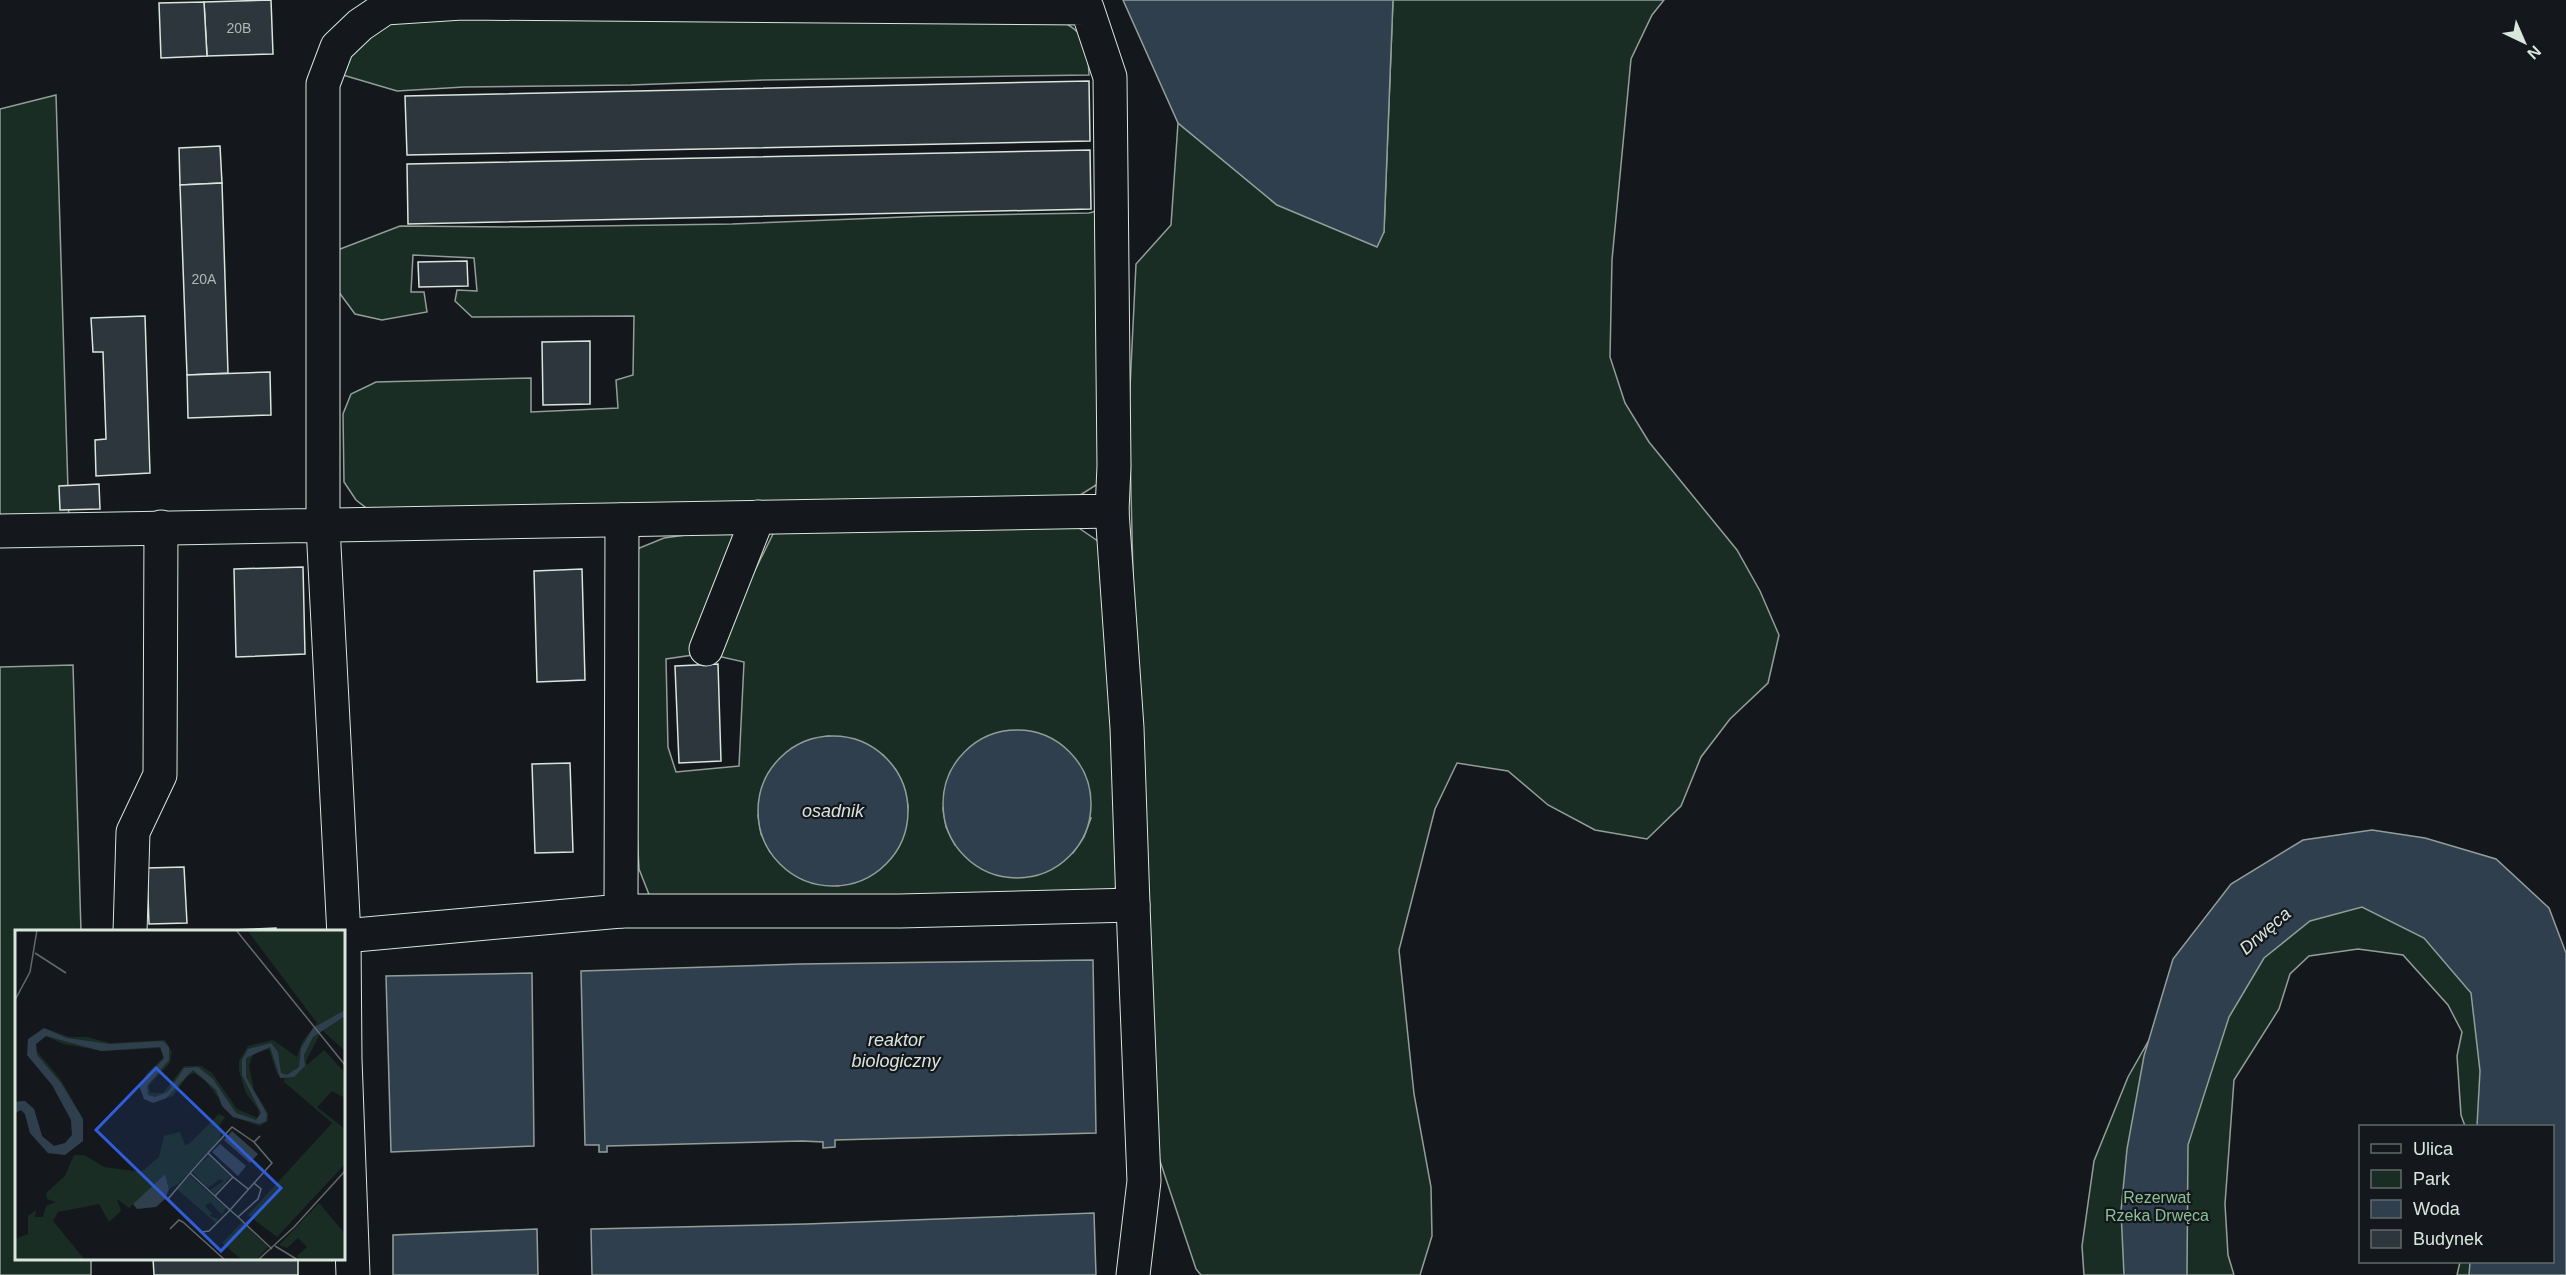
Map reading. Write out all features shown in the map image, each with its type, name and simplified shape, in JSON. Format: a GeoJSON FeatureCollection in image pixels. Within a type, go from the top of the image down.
{"type":"FeatureCollection","features":[{"type":"Feature","properties":{"kind":"street"},"geometry":{"type":"LineString","coordinates":[[344,930],[323,526],[323,84],[337,47],[360,25],[385,8],[462,3],[1087,8],[1110,77],[1114,466],[1112,511],[1127,728],[1144,1181],[1133,1275]]}},
{"type":"Feature","properties":{"kind":"street"},"geometry":{"type":"LineString","coordinates":[[0,531],[1112,511]]}},
{"type":"Feature","properties":{"kind":"street"},"geometry":{"type":"LineString","coordinates":[[706,649],[758,517]]}},
{"type":"Feature","properties":{"kind":"street"},"geometry":{"type":"LineString","coordinates":[[621,911],[622,519]]}},
{"type":"Feature","properties":{"kind":"street"},"geometry":{"type":"LineString","coordinates":[[130,930],[133,832],[160,775],[161,527]]}},
{"type":"Feature","properties":{"kind":"street"},"geometry":{"type":"LineString","coordinates":[[345,936],[621,911],[900,911],[1133,905]]}},
{"type":"Feature","properties":{"kind":"street"},"geometry":{"type":"LineString","coordinates":[[345,1086],[352,1275]]}},
{"type":"Feature","properties":{"kind":"green space"},"geometry":{"type":"Polygon","coordinates":[[[1393,0],[1664,0],[1652,15],[1631,59],[1612,260],[1610,357],[1625,403],[1649,442],[1737,550],[1760,591],[1779,635],[1768,683],[1730,719],[1701,757],[1681,806],[1647,839],[1595,830],[1548,805],[1508,771],[1457,763],[1435,809],[1399,950],[1414,1094],[1431,1187],[1432,1236],[1420,1275],[1201,1275],[1196,1269],[1159,1158],[1137,740],[1129,408],[1136,264],[1171,225],[1178,123],[1277,205],[1384,232],[1393,0]]]}},
{"type":"Feature","properties":{"kind":"green space"},"geometry":{"type":"Polygon","coordinates":[[[404,12],[1056,17],[1074,29],[1084,40],[1088,53],[1089,75],[764,80],[631,85],[464,87],[397,91],[336,73],[347,50],[404,12]]]}},
{"type":"Feature","properties":{"kind":"green space"},"geometry":{"type":"Polygon","coordinates":[[[56,95],[69,523],[0,522],[0,109],[56,95]]]}},
{"type":"Feature","properties":{"kind":"green space"},"geometry":{"type":"Polygon","coordinates":[[[1097,211],[1104,480],[1074,499],[378,517],[356,500],[344,482],[343,414],[351,394],[376,382],[531,378],[531,412],[618,408],[616,380],[633,375],[634,316],[472,317],[455,301],[457,290],[477,291],[474,258],[413,255],[411,292],[424,292],[427,312],[382,320],[355,314],[338,291],[335,251],[400,226],[732,224],[1097,211]]]}},
{"type":"Feature","properties":{"kind":"green space"},"geometry":{"type":"Polygon","coordinates":[[[1073,524],[1102,544],[1123,878],[1108,897],[650,897],[639,869],[633,756],[637,549],[664,538],[730,529],[738,541],[693,655],[666,659],[668,747],[676,772],[739,766],[744,662],[713,655],[775,530],[1073,524]],[[829,736],[809,740],[792,748],[758,815],[761,834],[770,852],[837,886],[856,882],[874,873],[900,844],[906,826],[908,806],[904,787],[896,770],[883,755],[829,736]],[[943,808],[946,827],[955,845],[1073,853],[1084,837],[1091,818],[943,808]]]}},
{"type":"Feature","properties":{"kind":"green space"},"geometry":{"type":"Polygon","coordinates":[[[73,665],[81,930],[15,930],[15,1260],[91,1260],[91,1275],[0,1275],[0,667],[73,665]]]}},
{"type":"Feature","properties":{"kind":"green space","name":"Rezerwat Rzeka Drwęca"},"geometry":{"type":"Polygon","coordinates":[[[2323,848],[2566,1004],[2566,1275],[2457,1275],[2460,1263],[2554,1263],[2554,1125],[2465,1125],[2461,1115],[2457,1056],[2462,1032],[2448,1005],[2403,955],[2358,949],[2309,956],[2290,974],[2279,1009],[2234,1080],[2225,1204],[2228,1255],[2234,1275],[2084,1275],[2082,1246],[2094,1161],[2128,1077],[2224,908],[2323,848]]]}},
{"type":"Feature","properties":{"kind":"water"},"geometry":{"type":"Polygon","coordinates":[[[1123,0],[1393,0],[1384,232],[1377,247],[1277,205],[1178,123],[1123,0]]]}},
{"type":"Feature","properties":{"kind":"water"},"geometry":{"type":"Polygon","coordinates":[[[1017,730],[1045,735],[1070,751],[1086,776],[1091,804],[1086,832],[1070,857],[1045,873],[1017,878],[989,873],[964,857],[948,832],[943,804],[948,776],[964,751],[989,735],[1017,730]]]}},
{"type":"Feature","properties":{"kind":"water","name":"osadnik"},"geometry":{"type":"Polygon","coordinates":[[[833,736],[862,742],[886,758],[902,782],[908,811],[902,840],[886,864],[862,880],[833,886],[804,880],[780,864],[764,840],[758,811],[764,782],[780,758],[804,742],[833,736]]]}},
{"type":"Feature","properties":{"kind":"water","name":"Rezerwat Rzeka Drwęca"},"geometry":{"type":"Polygon","coordinates":[[[2372,830],[2425,838],[2496,859],[2549,908],[2566,953],[2566,1275],[2469,1275],[2470,1263],[2554,1263],[2554,1125],[2477,1125],[2480,1071],[2471,993],[2424,938],[2362,907],[2310,921],[2264,958],[2229,1017],[2188,1145],[2187,1275],[2124,1275],[2121,1211],[2127,1149],[2144,1056],[2173,959],[2231,884],[2303,840],[2372,830]]]}},
{"type":"Feature","properties":{"kind":"water","name":"reaktor biologiczny"},"geometry":{"type":"Polygon","coordinates":[[[1093,960],[1096,1133],[835,1140],[835,1147],[823,1148],[823,1142],[802,1141],[607,1146],[607,1152],[599,1152],[599,1145],[585,1145],[581,971],[800,964],[1093,960]]]}},
{"type":"Feature","properties":{"kind":"water"},"geometry":{"type":"Polygon","coordinates":[[[532,973],[534,1146],[391,1152],[386,976],[532,973]]]}},
{"type":"Feature","properties":{"kind":"water"},"geometry":{"type":"Polygon","coordinates":[[[1094,1213],[1096,1275],[592,1275],[591,1229],[806,1224],[1094,1213]]]}},
{"type":"Feature","properties":{"kind":"water"},"geometry":{"type":"Polygon","coordinates":[[[537,1229],[538,1275],[393,1275],[393,1235],[537,1229]]]}},
{"type":"Feature","properties":{"kind":"building"},"geometry":{"type":"Polygon","coordinates":[[[271,0],[273,54],[207,56],[204,2],[271,0]]]}},
{"type":"Feature","properties":{"kind":"building"},"geometry":{"type":"Polygon","coordinates":[[[204,2],[207,56],[161,58],[159,3],[204,2]]]}},
{"type":"Feature","properties":{"kind":"building"},"geometry":{"type":"Polygon","coordinates":[[[1089,81],[1090,141],[407,155],[405,96],[1089,81]]]}},
{"type":"Feature","properties":{"kind":"building"},"geometry":{"type":"Polygon","coordinates":[[[220,146],[222,183],[180,185],[179,148],[220,146]]]}},
{"type":"Feature","properties":{"kind":"building"},"geometry":{"type":"Polygon","coordinates":[[[1090,150],[1091,209],[408,224],[407,164],[1090,150]]]}},
{"type":"Feature","properties":{"kind":"building"},"geometry":{"type":"Polygon","coordinates":[[[222,183],[228,373],[187,375],[180,185],[222,183]]]}},
{"type":"Feature","properties":{"kind":"building"},"geometry":{"type":"Polygon","coordinates":[[[467,261],[468,286],[419,287],[418,262],[467,261]]]}},
{"type":"Feature","properties":{"kind":"building"},"geometry":{"type":"Polygon","coordinates":[[[145,316],[150,473],[96,476],[95,440],[106,439],[103,352],[93,352],[91,318],[145,316]]]}},
{"type":"Feature","properties":{"kind":"building"},"geometry":{"type":"Polygon","coordinates":[[[590,341],[590,404],[543,405],[542,342],[590,341]]]}},
{"type":"Feature","properties":{"kind":"building"},"geometry":{"type":"Polygon","coordinates":[[[270,372],[271,415],[188,418],[187,375],[270,372]]]}},
{"type":"Feature","properties":{"kind":"building"},"geometry":{"type":"Polygon","coordinates":[[[99,484],[100,509],[60,510],[59,486],[99,484]]]}},
{"type":"Feature","properties":{"kind":"building"},"geometry":{"type":"Polygon","coordinates":[[[303,567],[305,654],[236,657],[234,569],[303,567]]]}},
{"type":"Feature","properties":{"kind":"building"},"geometry":{"type":"Polygon","coordinates":[[[582,569],[585,680],[537,682],[534,571],[582,569]]]}},
{"type":"Feature","properties":{"kind":"building"},"geometry":{"type":"Polygon","coordinates":[[[718,664],[721,761],[679,763],[675,666],[718,664]]]}},
{"type":"Feature","properties":{"kind":"building"},"geometry":{"type":"Polygon","coordinates":[[[570,763],[573,852],[535,853],[532,764],[570,763]]]}},
{"type":"Feature","properties":{"kind":"building"},"geometry":{"type":"Polygon","coordinates":[[[184,867],[187,923],[149,924],[147,868],[184,867]]]}},
{"type":"Feature","properties":{"kind":"building"},"geometry":{"type":"Polygon","coordinates":[[[276,928],[276,930],[231,930],[276,928]]]}},
{"type":"Feature","properties":{"kind":"building"},"geometry":{"type":"Polygon","coordinates":[[[153,1260],[298,1260],[298,1275],[154,1275],[153,1260]]]}},
{"type":"Feature","properties":{"kind":"water label","name":"Drwęca"},"geometry":{"type":"Point","coordinates":[2265,931]}}]}
